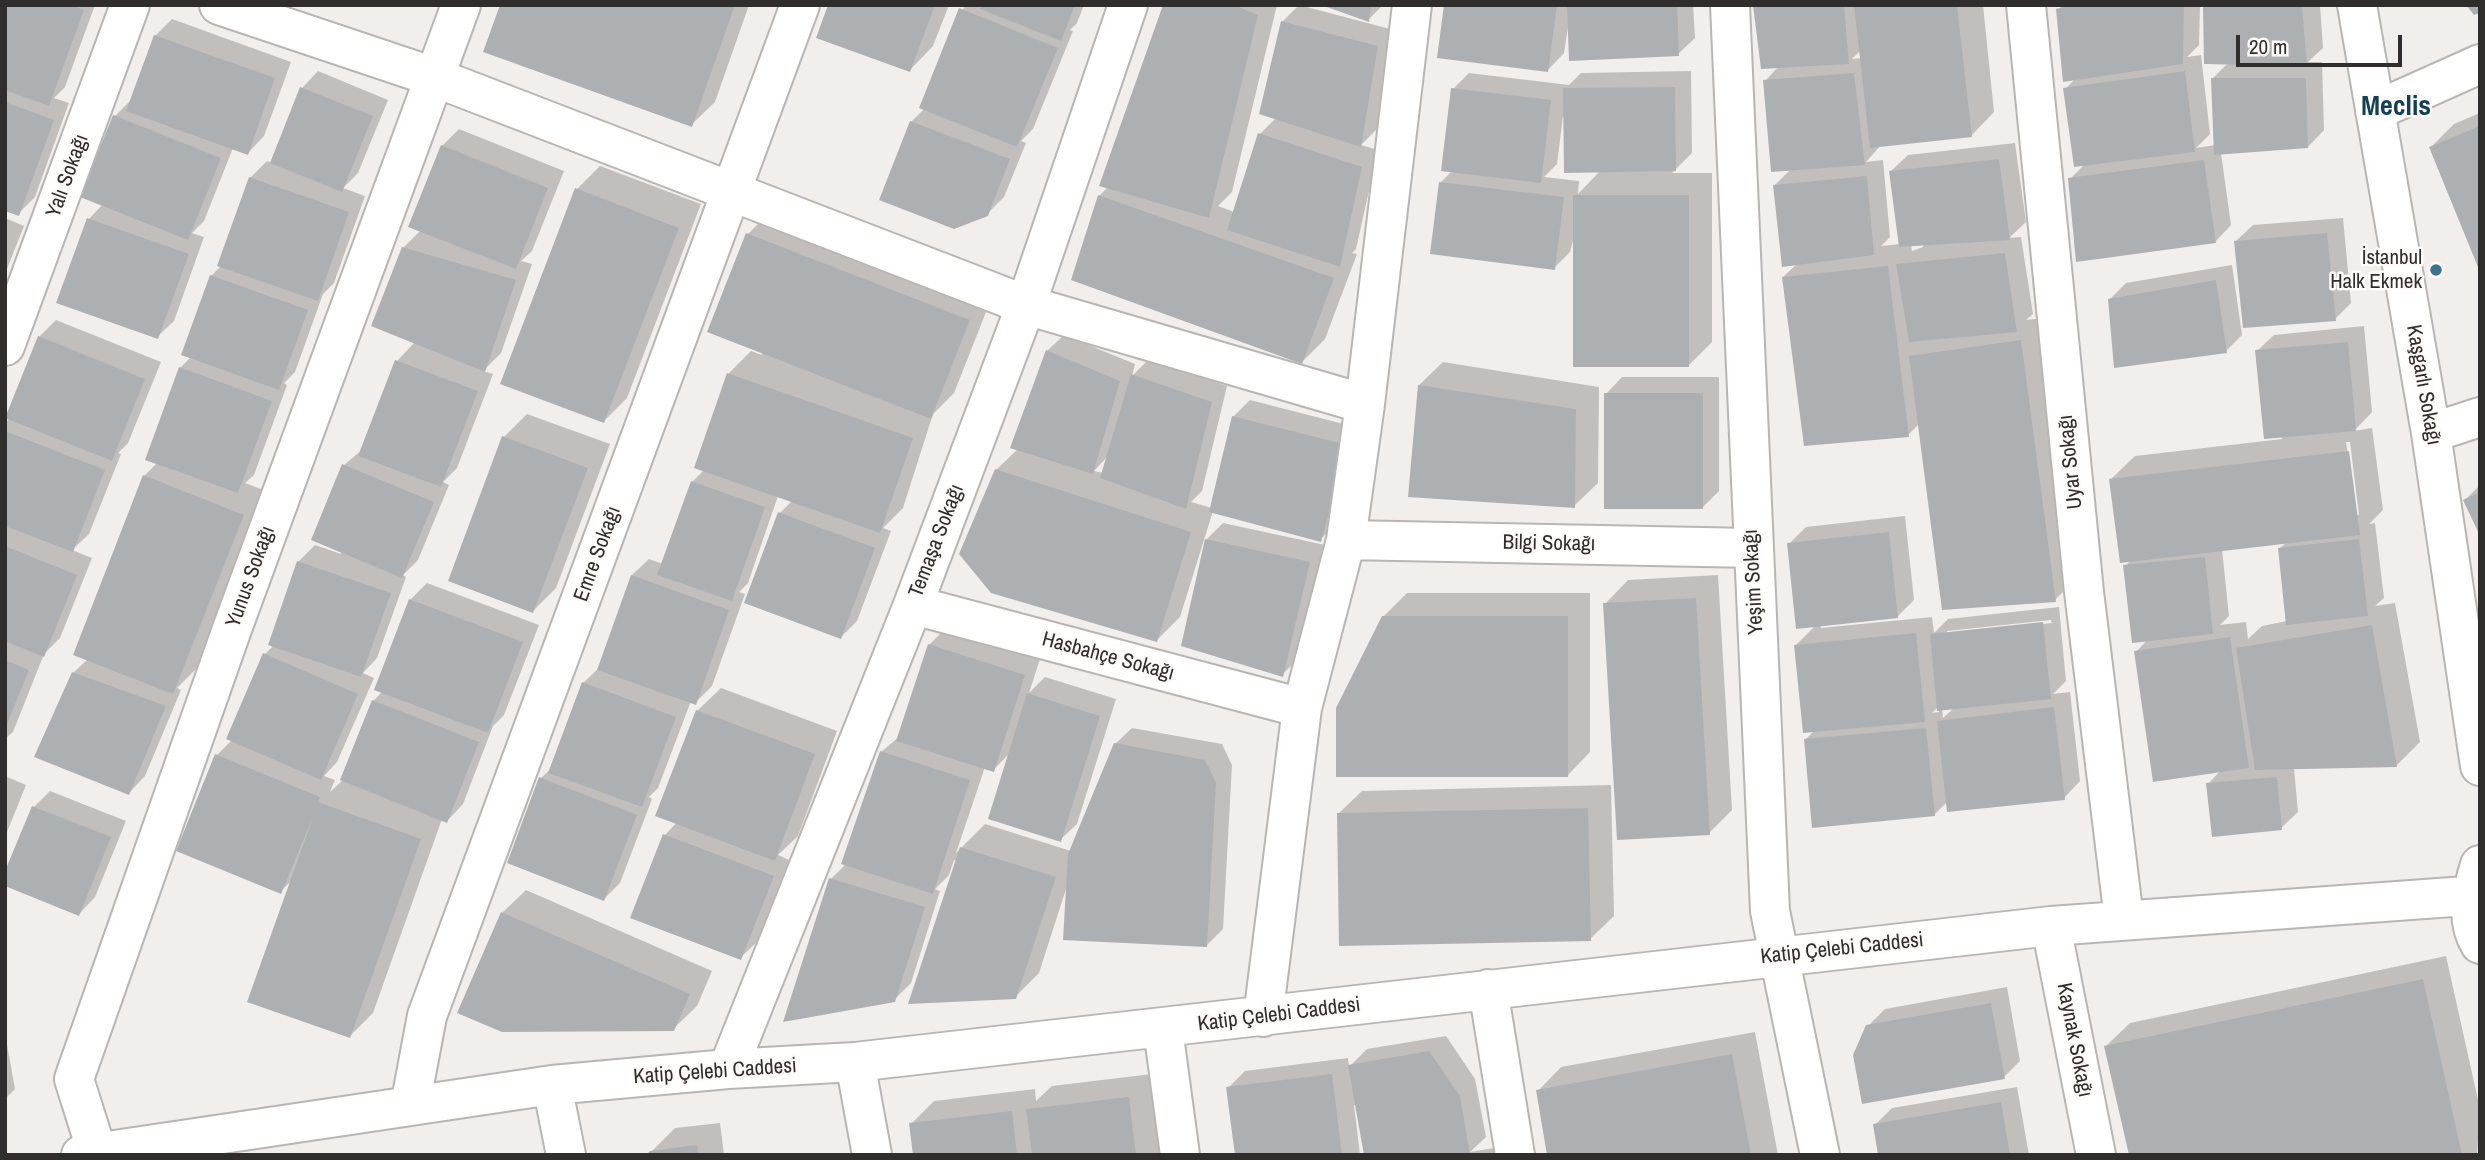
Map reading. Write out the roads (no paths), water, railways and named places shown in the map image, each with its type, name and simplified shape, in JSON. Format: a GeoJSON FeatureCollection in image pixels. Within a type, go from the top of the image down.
{"type":"FeatureCollection","features":[{"type":"Feature","properties":{"kind":"street","name":"Yalı Sokağı"},"geometry":{"type":"LineString","coordinates":[[5,346],[130,5]]}},
{"type":"Feature","properties":{"kind":"street"},"geometry":{"type":"LineString","coordinates":[[219,5],[434,77],[1026,305],[1365,404]]}},
{"type":"Feature","properties":{"kind":"street","name":"Yunus Sokağı"},"geometry":{"type":"LineString","coordinates":[[89,1153],[74,1079],[232,629],[461,5]]}},
{"type":"Feature","properties":{"kind":"street","name":"Emre Sokağı"},"geometry":{"type":"LineString","coordinates":[[410,1106],[427,1016],[800,5]]}},
{"type":"Feature","properties":{"kind":"street","name":"Temaşa Sokağı"},"geometry":{"type":"LineString","coordinates":[[728,1069],[913,605],[1026,305],[1128,5]]}},
{"type":"Feature","properties":{"kind":"street"},"geometry":{"type":"LineString","coordinates":[[1262,1017],[1302,708],[1346,540],[1365,404],[1412,5]]}},
{"type":"Feature","properties":{"kind":"street","name":"Yeşim Sokağı"},"geometry":{"type":"LineString","coordinates":[[1730,5],[1770,911],[1820,1155]]}},
{"type":"Feature","properties":{"kind":"street","name":"Uyar Sokağı"},"geometry":{"type":"LineString","coordinates":[[2026,5],[2084,592],[2124,919]]}},
{"type":"Feature","properties":{"kind":"street","name":"Kaşgarlı Sokağı"},"geometry":{"type":"LineString","coordinates":[[2357,5],[2431,433],[2480,766]]}},
{"type":"Feature","properties":{"kind":"street"},"geometry":{"type":"LineString","coordinates":[[2375,111],[2480,64]]}},
{"type":"Feature","properties":{"kind":"street"},"geometry":{"type":"LineString","coordinates":[[2431,433],[2480,417]]}},
{"type":"Feature","properties":{"kind":"street","name":"Bilgi Sokağı"},"geometry":{"type":"LineString","coordinates":[[1346,540],[1752,548]]}},
{"type":"Feature","properties":{"kind":"street","name":"Hasbahçe Sokağı"},"geometry":{"type":"LineString","coordinates":[[913,605],[1302,708]]}},
{"type":"Feature","properties":{"kind":"street"},"geometry":{"type":"LineString","coordinates":[[2476,886],[2475,936],[2480,944]]}},
{"type":"Feature","properties":{"kind":"street","name":"Katip Çelebi Caddesi"},"geometry":{"type":"LineString","coordinates":[[89,1153],[552,1085],[728,1069],[855,1062],[2051,926],[2476,886]]}},
{"type":"Feature","properties":{"kind":"street","name":"Kaynak Sokağı"},"geometry":{"type":"LineString","coordinates":[[2051,926],[2096,1155]]}},
{"type":"Feature","properties":{"kind":"street"},"geometry":{"type":"LineString","coordinates":[[1488,989],[1515,1155]]}},
{"type":"Feature","properties":{"kind":"street"},"geometry":{"type":"LineString","coordinates":[[1163,1029],[1180,1155]]}},
{"type":"Feature","properties":{"kind":"street"},"geometry":{"type":"LineString","coordinates":[[855,1062],[872,1155]]}},
{"type":"Feature","properties":{"kind":"street"},"geometry":{"type":"LineString","coordinates":[[552,1085],[566,1155]]}},
{"type":"Feature","properties":{"kind":"place","name":"İstanbul Halk Ekmek"},"geometry":{"type":"Point","coordinates":[2436,270]}},
{"type":"Feature","properties":{"kind":"district","name":"Meclis"},"geometry":{"type":"Point","coordinates":[2396,107]}}]}
